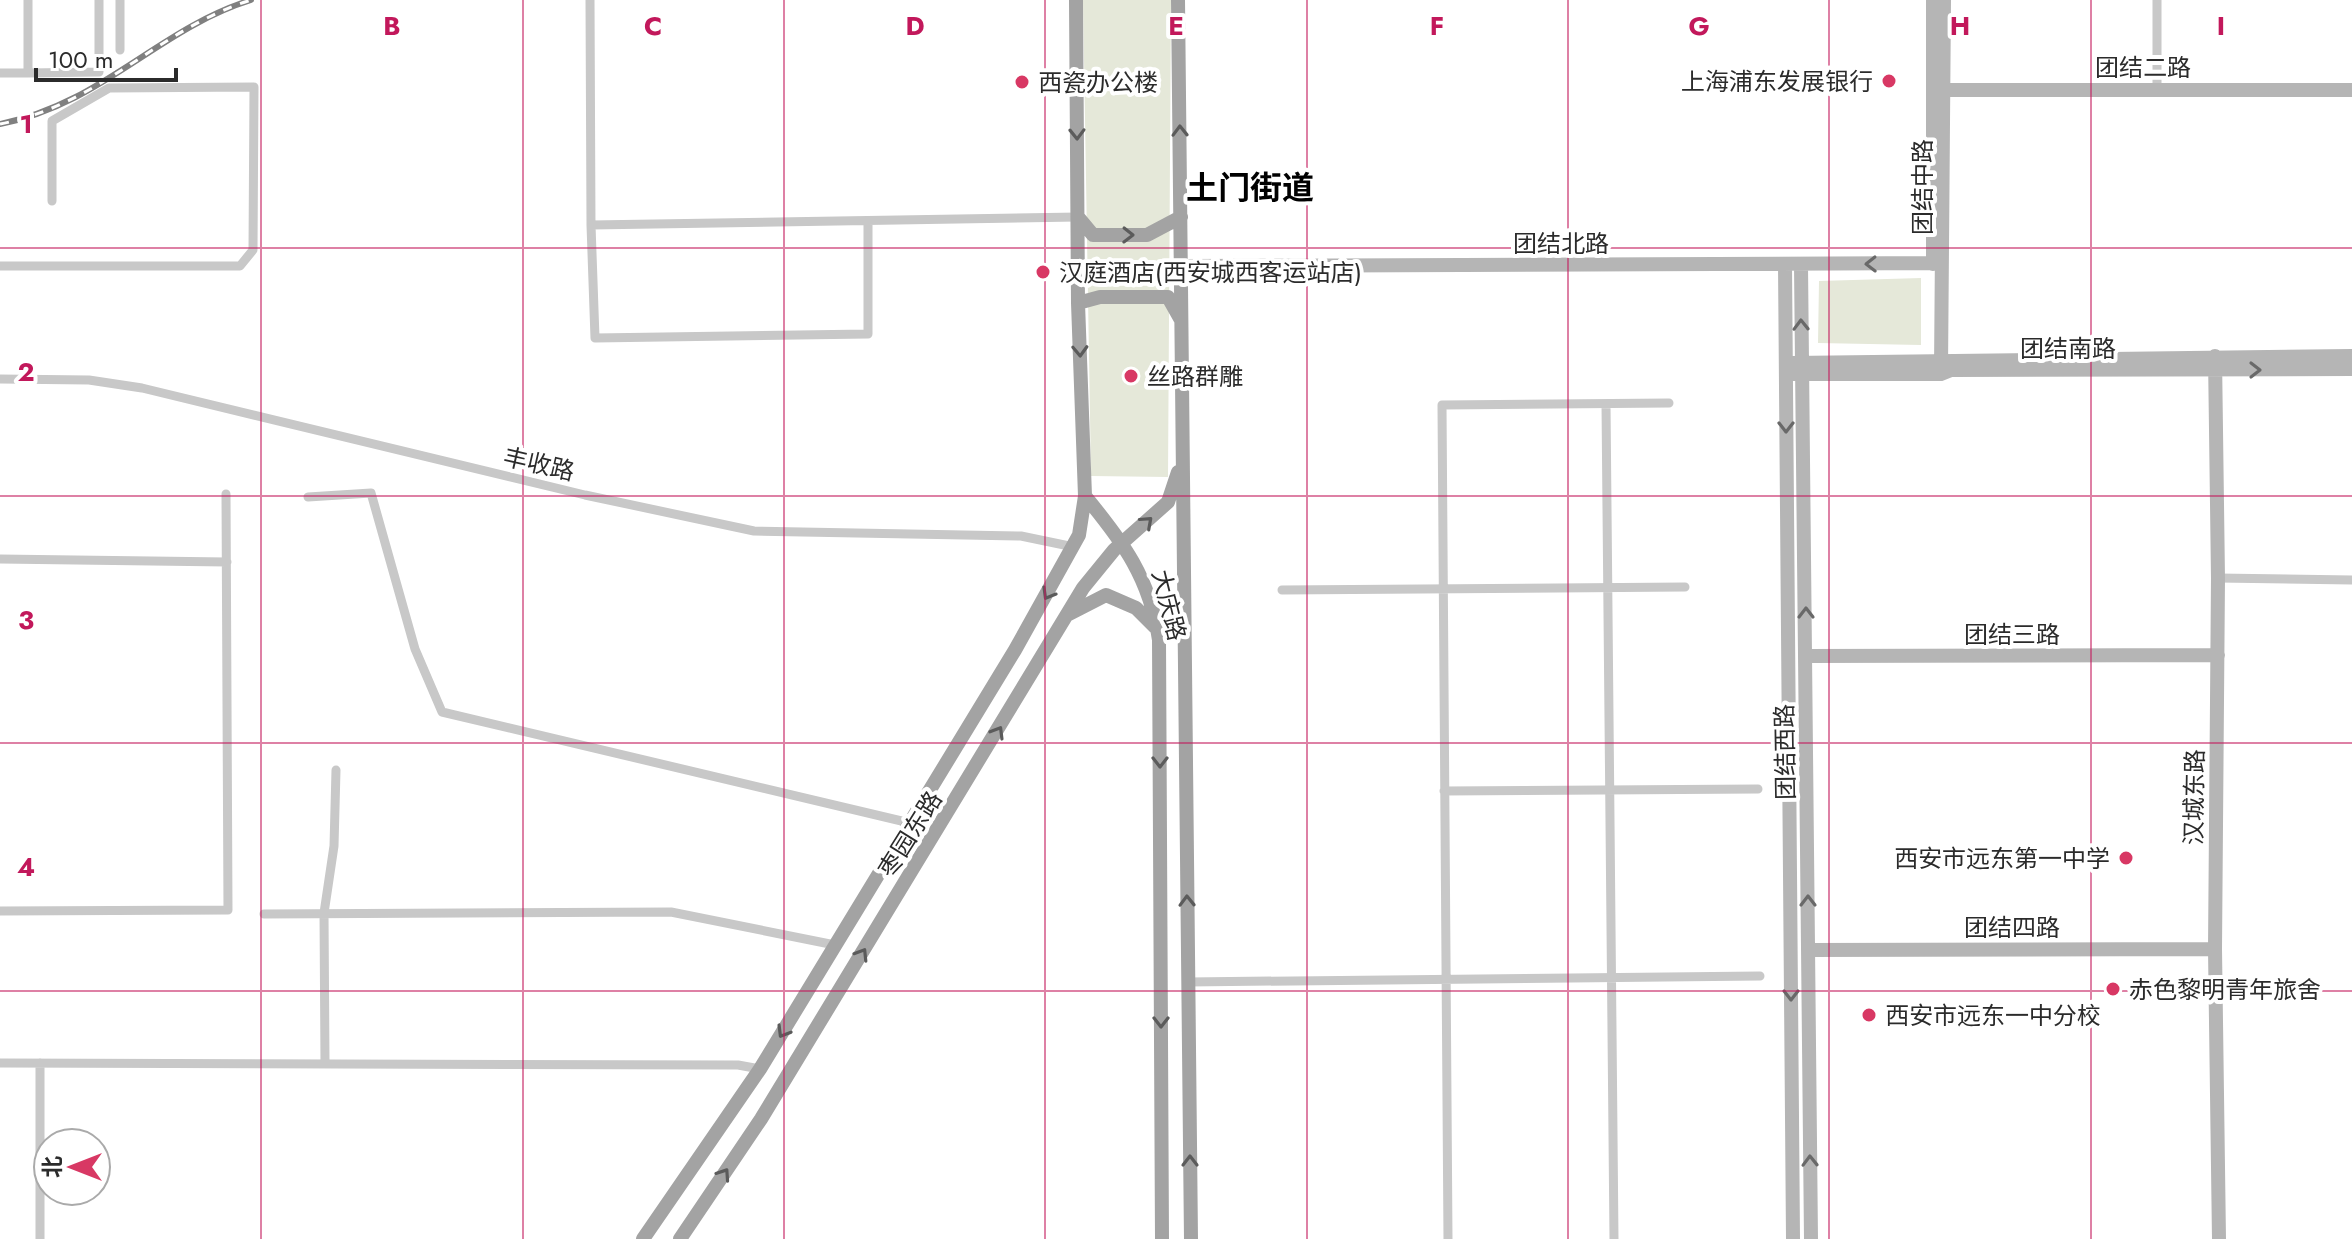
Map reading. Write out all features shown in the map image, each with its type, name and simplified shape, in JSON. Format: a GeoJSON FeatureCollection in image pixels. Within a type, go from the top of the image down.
{"type":"FeatureCollection","features":[{"type":"Feature","properties":{"kind":"main road"},"geometry":{"type":"LineString","coordinates":[[1076,0],[1078,303],[1085,496]]}},
{"type":"Feature","properties":{"kind":"main road","name":"大庆路"},"geometry":{"type":"LineString","coordinates":[[1178,0],[1191,1239]]}},
{"type":"Feature","properties":{"kind":"main road"},"geometry":{"type":"LineString","coordinates":[[1078,217],[1093,235],[1147,235],[1181,217]]}},
{"type":"Feature","properties":{"kind":"main road"},"geometry":{"type":"LineString","coordinates":[[1078,303],[1100,297],[1168,297],[1181,320]]}},
{"type":"Feature","properties":{"kind":"main road","name":"枣园东路"},"geometry":{"type":"LineString","coordinates":[[680,1239],[761,1119],[1083,588],[1123,543],[1168,502],[1183,461]]}},
{"type":"Feature","properties":{"kind":"main road","name":"大庆路"},"geometry":{"type":"LineString","coordinates":[[1085,496],[1123,543],[1142,577],[1158,630],[1162,1239]]}},
{"type":"Feature","properties":{"kind":"main road","name":"枣园东路"},"geometry":{"type":"LineString","coordinates":[[643,1239],[760,1069],[910,823],[1074,547],[1085,496]]}},
{"type":"Feature","properties":{"kind":"main road"},"geometry":{"type":"LineString","coordinates":[[1067,615],[1106,595],[1136,608],[1158,630]]}},
{"type":"Feature","properties":{"kind":"main road"},"geometry":{"type":"LineString","coordinates":[[1160,684],[1185,684]]}},
{"type":"Feature","properties":{"kind":"street"},"geometry":{"type":"LineString","coordinates":[[28,0],[28,73]]}},
{"type":"Feature","properties":{"kind":"street"},"geometry":{"type":"LineString","coordinates":[[0,73],[99,72],[99,0]]}},
{"type":"Feature","properties":{"kind":"street"},"geometry":{"type":"LineString","coordinates":[[120,0],[120,50]]}},
{"type":"Feature","properties":{"kind":"street"},"geometry":{"type":"LineString","coordinates":[[590,0],[595,338],[868,334],[868,221]]}},
{"type":"Feature","properties":{"kind":"street","name":"团结中路"},"geometry":{"type":"LineString","coordinates":[[1933,0],[1939,90]]}},
{"type":"Feature","properties":{"kind":"street","name":"团结中路"},"geometry":{"type":"LineString","coordinates":[[1937,368],[1939,90],[1944,0]]}},
{"type":"Feature","properties":{"kind":"street"},"geometry":{"type":"LineString","coordinates":[[2157,0],[2157,89]]}},
{"type":"Feature","properties":{"kind":"street"},"geometry":{"type":"LineString","coordinates":[[0,266],[240,266],[253,250],[254,87],[109,88],[52,121],[52,201]]}},
{"type":"Feature","properties":{"kind":"street","name":"团结二路"},"geometry":{"type":"LineString","coordinates":[[1939,90],[2352,90]]}},
{"type":"Feature","properties":{"kind":"street"},"geometry":{"type":"LineString","coordinates":[[591,225],[1078,217]]}},
{"type":"Feature","properties":{"kind":"street","name":"团结北路"},"geometry":{"type":"LineString","coordinates":[[1181,266],[1937,263]]}},
{"type":"Feature","properties":{"kind":"street","name":"团结西路"},"geometry":{"type":"LineString","coordinates":[[1785,265],[1793,1239]]}},
{"type":"Feature","properties":{"kind":"street","name":"团结西路"},"geometry":{"type":"LineString","coordinates":[[1801,265],[1811,1239]]}},
{"type":"Feature","properties":{"kind":"street","name":"团结南路"},"geometry":{"type":"LineString","coordinates":[[1786,369],[2216,363],[2352,356]]}},
{"type":"Feature","properties":{"kind":"street","name":"团结南路"},"geometry":{"type":"LineString","coordinates":[[2216,363],[2352,369]]}},
{"type":"Feature","properties":{"kind":"street","name":"汉城东路"},"geometry":{"type":"LineString","coordinates":[[2216,363],[2218,655],[2215,949],[2219,1239]]}},
{"type":"Feature","properties":{"kind":"street","name":"丰收路"},"geometry":{"type":"LineString","coordinates":[[0,379],[89,380],[142,388],[570,492],[754,531],[1021,536],[1074,547]]}},
{"type":"Feature","properties":{"kind":"street"},"geometry":{"type":"LineString","coordinates":[[1448,1239],[1442,405],[1669,403]]}},
{"type":"Feature","properties":{"kind":"street"},"geometry":{"type":"LineString","coordinates":[[1606,404],[1614,1239]]}},
{"type":"Feature","properties":{"kind":"street"},"geometry":{"type":"LineString","coordinates":[[308,497],[371,493],[415,649],[442,712],[910,823]]}},
{"type":"Feature","properties":{"kind":"street"},"geometry":{"type":"LineString","coordinates":[[0,911],[228,910],[226,494]]}},
{"type":"Feature","properties":{"kind":"street"},"geometry":{"type":"LineString","coordinates":[[0,559],[227,562]]}},
{"type":"Feature","properties":{"kind":"street"},"geometry":{"type":"LineString","coordinates":[[2218,578],[2352,580]]}},
{"type":"Feature","properties":{"kind":"street"},"geometry":{"type":"LineString","coordinates":[[1282,590],[1685,587]]}},
{"type":"Feature","properties":{"kind":"street","name":"团结三路"},"geometry":{"type":"LineString","coordinates":[[1806,656],[2218,655]]}},
{"type":"Feature","properties":{"kind":"street"},"geometry":{"type":"LineString","coordinates":[[325,1063],[324,913],[334,846],[336,770]]}},
{"type":"Feature","properties":{"kind":"street"},"geometry":{"type":"LineString","coordinates":[[1444,791],[1758,789]]}},
{"type":"Feature","properties":{"kind":"street"},"geometry":{"type":"LineString","coordinates":[[264,914],[671,912],[835,945]]}},
{"type":"Feature","properties":{"kind":"street","name":"团结四路"},"geometry":{"type":"LineString","coordinates":[[1808,950],[2215,949]]}},
{"type":"Feature","properties":{"kind":"street"},"geometry":{"type":"LineString","coordinates":[[1188,982],[1760,976]]}},
{"type":"Feature","properties":{"kind":"street"},"geometry":{"type":"LineString","coordinates":[[0,1063],[738,1065],[760,1069]]}},
{"type":"Feature","properties":{"kind":"street"},"geometry":{"type":"LineString","coordinates":[[40,1063],[40,1239]]}},
{"type":"Feature","properties":{"kind":"shaded area"},"geometry":{"type":"Polygon","coordinates":[[[1083,0],[1171,0],[1168,477],[1091,476],[1083,0]]]}},
{"type":"Feature","properties":{"kind":"shaded area"},"geometry":{"type":"Polygon","coordinates":[[[1921,278],[1921,345],[1818,343],[1819,281],[1921,278]]]}},
{"type":"Feature","properties":{"kind":"railway"},"geometry":{"type":"LineString","coordinates":[[0,124],[69,100],[187,29],[251,0]]}},
{"type":"Feature","properties":{"kind":"place","name":"上海浦东发展银行"},"geometry":{"type":"Point","coordinates":[1889,81]}},
{"type":"Feature","properties":{"kind":"place","name":"西瓷办公楼"},"geometry":{"type":"Point","coordinates":[1022,82]}},
{"type":"Feature","properties":{"kind":"place","name":"汉庭酒店(西安城西客运站店)"},"geometry":{"type":"Point","coordinates":[1043,272]}},
{"type":"Feature","properties":{"kind":"place","name":"丝路群雕"},"geometry":{"type":"Point","coordinates":[1131,376]}},
{"type":"Feature","properties":{"kind":"place","name":"西安市远东第一中学"},"geometry":{"type":"Point","coordinates":[2126,858]}},
{"type":"Feature","properties":{"kind":"place","name":"赤色黎明青年旅舍"},"geometry":{"type":"Point","coordinates":[2113,989]}},
{"type":"Feature","properties":{"kind":"place","name":"西安市远东一中分校"},"geometry":{"type":"Point","coordinates":[1869,1015]}},
{"type":"Feature","properties":{"kind":"district","name":"土门街道"},"geometry":{"type":"Point","coordinates":[1250,188]}}]}
